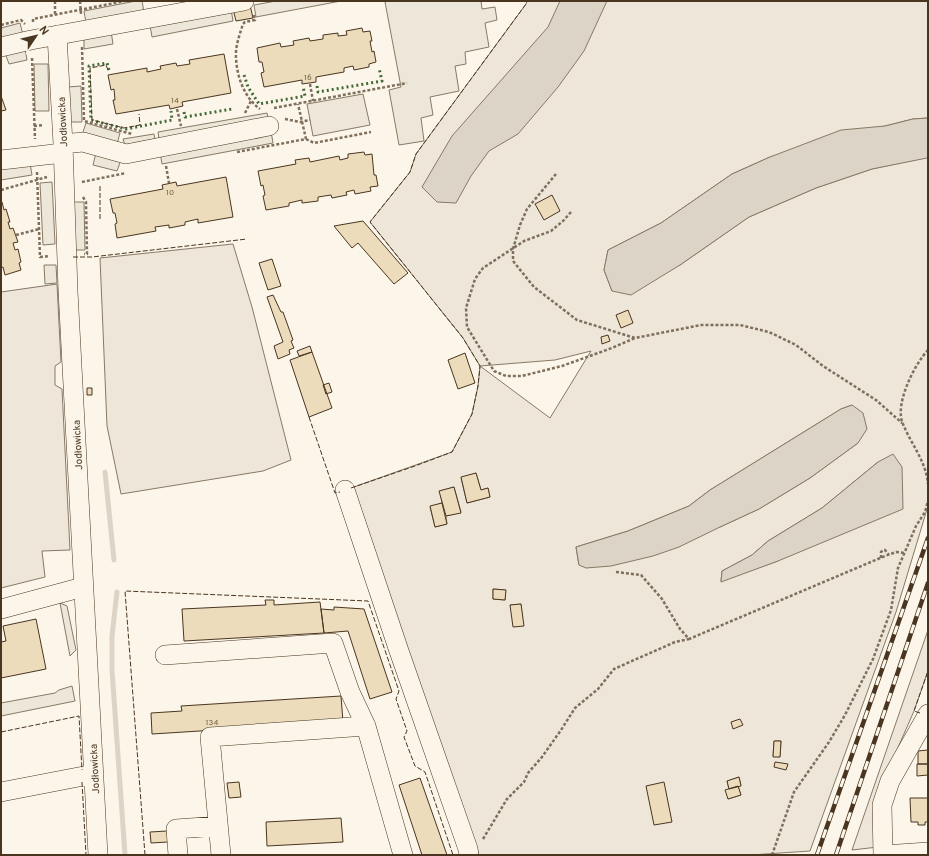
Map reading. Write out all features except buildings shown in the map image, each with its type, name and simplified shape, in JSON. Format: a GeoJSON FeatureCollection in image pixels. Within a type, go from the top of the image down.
{"type":"FeatureCollection","features":[{"type":"Feature","properties":{"kind":"street"},"geometry":{"type":"LineString","coordinates":[[1,47],[81,31],[249,7]]}},
{"type":"Feature","properties":{"kind":"street","name":"Jodłowicka"},"geometry":{"type":"LineString","coordinates":[[57,36],[63,148],[66,248],[98,855]]}},
{"type":"Feature","properties":{"kind":"street"},"geometry":{"type":"LineString","coordinates":[[1,160],[63,148],[83,142],[126,154],[274,118]]}},
{"type":"Feature","properties":{"kind":"street"},"geometry":{"type":"LineString","coordinates":[[345,490],[468,852]]}},
{"type":"Feature","properties":{"kind":"street"},"geometry":{"type":"LineString","coordinates":[[1,609],[83,587]]}},
{"type":"Feature","properties":{"kind":"street"},"geometry":{"type":"LineString","coordinates":[[165,655],[333,644],[350,692],[366,726],[403,855]]}},
{"type":"Feature","properties":{"kind":"street"},"geometry":{"type":"LineString","coordinates":[[928,714],[890,782],[882,805],[883,855],[928,852]]}},
{"type":"Feature","properties":{"kind":"street"},"geometry":{"type":"LineString","coordinates":[[220,855],[210,737],[366,726]]}},
{"type":"Feature","properties":{"kind":"street"},"geometry":{"type":"LineString","coordinates":[[1,792],[94,774]]}},
{"type":"Feature","properties":{"kind":"street"},"geometry":{"type":"LineString","coordinates":[[178,855],[176,829],[218,826]]}},
{"type":"Feature","properties":{"kind":"path"},"geometry":{"type":"LineString","coordinates":[[80,1],[84,121],[134,134]]}},
{"type":"Feature","properties":{"kind":"path"},"geometry":{"type":"LineString","coordinates":[[33,26],[33,19],[112,2],[125,1]]}},
{"type":"Feature","properties":{"kind":"path"},"geometry":{"type":"LineString","coordinates":[[249,7],[255,20],[245,22],[243,24],[236,51],[240,80],[251,101],[263,111],[256,112]]}},
{"type":"Feature","properties":{"kind":"path"},"geometry":{"type":"LineString","coordinates":[[274,118],[313,101],[407,83]]}},
{"type":"Feature","properties":{"kind":"path"},"geometry":{"type":"LineString","coordinates":[[310,84],[313,101]]}},
{"type":"Feature","properties":{"kind":"path"},"geometry":{"type":"LineString","coordinates":[[250,113],[244,114],[251,101]]}},
{"type":"Feature","properties":{"kind":"path"},"geometry":{"type":"LineString","coordinates":[[177,109],[181,126]]}},
{"type":"Feature","properties":{"kind":"path"},"geometry":{"type":"LineString","coordinates":[[274,118],[300,122],[310,120]]}},
{"type":"Feature","properties":{"kind":"path"},"geometry":{"type":"LineString","coordinates":[[174,127],[188,124]]}},
{"type":"Feature","properties":{"kind":"path"},"geometry":{"type":"LineString","coordinates":[[306,139],[314,143],[371,132]]}},
{"type":"Feature","properties":{"kind":"path"},"geometry":{"type":"LineString","coordinates":[[166,166],[169,183]]}},
{"type":"Feature","properties":{"kind":"path"},"geometry":{"type":"LineString","coordinates":[[556,174],[527,209],[520,225],[513,249],[513,261],[534,287],[576,320],[635,338]]}},
{"type":"Feature","properties":{"kind":"path"},"geometry":{"type":"LineString","coordinates":[[1,190],[50,176],[64,175]]}},
{"type":"Feature","properties":{"kind":"path"},"geometry":{"type":"LineString","coordinates":[[571,212],[551,231],[524,241],[484,268],[475,279],[466,308],[467,327],[494,371],[506,376],[522,376],[562,366],[635,338],[701,325],[740,325],[768,332],[796,345],[823,366],[876,400],[902,423],[920,455],[928,479],[928,484]]}},
{"type":"Feature","properties":{"kind":"path"},"geometry":{"type":"LineString","coordinates":[[16,235],[39,229]]}},
{"type":"Feature","properties":{"kind":"path"},"geometry":{"type":"LineString","coordinates":[[902,423],[901,405],[907,386],[914,368],[928,350]]}},
{"type":"Feature","properties":{"kind":"path"},"geometry":{"type":"LineString","coordinates":[[772,855],[794,792],[829,742],[845,715],[873,659],[891,610],[898,568],[916,526],[925,512],[928,501]]}},
{"type":"Feature","properties":{"kind":"path"},"geometry":{"type":"LineString","coordinates":[[881,558],[881,552],[883,550],[890,555]]}},
{"type":"Feature","properties":{"kind":"path"},"geometry":{"type":"LineString","coordinates":[[468,852],[482,840],[506,800],[524,782],[528,773],[542,757],[575,708],[598,689],[614,669],[675,642],[689,639],[881,558],[896,552],[904,553]]}},
{"type":"Feature","properties":{"kind":"path"},"geometry":{"type":"LineString","coordinates":[[616,572],[641,575],[662,599],[680,629],[689,639]]}},
{"type":"Feature","properties":{"kind":"shaded area"},"geometry":{"type":"Polygon","coordinates":[[[142,1],[144,12],[86,23],[84,11],[142,1]]]}},
{"type":"Feature","properties":{"kind":"shaded area"},"geometry":{"type":"Polygon","coordinates":[[[276,1],[341,1],[256,17],[254,5],[276,1]]]}},
{"type":"Feature","properties":{"kind":"shaded area"},"geometry":{"type":"Polygon","coordinates":[[[481,1],[482,9],[495,7],[497,20],[485,23],[489,47],[465,52],[466,64],[455,66],[459,91],[430,97],[433,115],[421,118],[424,141],[399,145],[389,90],[401,87],[385,2],[481,1]]]}},
{"type":"Feature","properties":{"kind":"shaded area"},"geometry":{"type":"Polygon","coordinates":[[[527,1],[928,1],[928,118],[913,119],[770,157],[732,174],[661,223],[608,250],[604,270],[612,291],[680,265],[749,217],[816,188],[872,169],[928,157],[928,506],[896,612],[810,851],[751,855],[479,855],[351,488],[452,452],[472,414],[478,386],[480,366],[463,338],[370,222],[410,172],[416,154],[527,1]],[[591,351],[555,360],[480,366],[550,418],[591,351]],[[852,405],[841,409],[710,490],[689,506],[628,531],[576,547],[579,565],[720,527],[759,509],[810,478],[858,443],[852,405]],[[878,462],[822,508],[768,541],[752,555],[722,571],[721,581],[778,561],[878,462]],[[476,473],[461,478],[467,503],[490,497],[488,488],[481,490],[476,473]],[[454,487],[440,491],[442,503],[430,507],[435,527],[447,524],[446,516],[461,512],[454,487]],[[493,589],[493,599],[505,600],[505,590],[493,589]],[[521,604],[510,605],[523,625],[521,604]],[[774,741],[773,756],[780,757],[781,741],[774,741]],[[739,777],[727,781],[729,789],[728,799],[741,795],[738,786],[741,785],[739,777]]]}},
{"type":"Feature","properties":{"kind":"shaded area"},"geometry":{"type":"Polygon","coordinates":[[[560,1],[607,1],[584,51],[558,87],[518,134],[489,151],[471,176],[456,203],[437,202],[422,187],[452,136],[548,27],[560,1]]]}},
{"type":"Feature","properties":{"kind":"shaded area"},"geometry":{"type":"Polygon","coordinates":[[[231,9],[233,21],[152,37],[150,25],[231,9]]]}},
{"type":"Feature","properties":{"kind":"shaded area"},"geometry":{"type":"Polygon","coordinates":[[[20,23],[23,35],[1,40],[1,28],[20,23]]]}},
{"type":"Feature","properties":{"kind":"shaded area"},"geometry":{"type":"Polygon","coordinates":[[[111,31],[113,44],[84,49],[84,37],[111,31]]]}},
{"type":"Feature","properties":{"kind":"shaded area"},"geometry":{"type":"Polygon","coordinates":[[[25,48],[27,60],[9,64],[5,53],[25,48]]]}},
{"type":"Feature","properties":{"kind":"shaded area"},"geometry":{"type":"Polygon","coordinates":[[[34,64],[48,64],[49,111],[35,111],[34,64]]]}},
{"type":"Feature","properties":{"kind":"shaded area"},"geometry":{"type":"Polygon","coordinates":[[[81,86],[82,122],[69,122],[68,87],[81,86]]]}},
{"type":"Feature","properties":{"kind":"shaded area"},"geometry":{"type":"Polygon","coordinates":[[[363,94],[370,125],[313,136],[307,104],[363,94]]]}},
{"type":"Feature","properties":{"kind":"shaded area"},"geometry":{"type":"Polygon","coordinates":[[[267,113],[269,120],[159,139],[158,132],[267,113]]]}},
{"type":"Feature","properties":{"kind":"shaded area"},"geometry":{"type":"Polygon","coordinates":[[[928,118],[927,158],[872,169],[816,188],[749,217],[680,265],[631,295],[612,291],[604,270],[608,250],[661,223],[732,174],[770,157],[841,130],[885,126],[913,119],[928,118]]]}},
{"type":"Feature","properties":{"kind":"shaded area"},"geometry":{"type":"Polygon","coordinates":[[[86,123],[120,133],[117,144],[82,135],[86,123]]]}},
{"type":"Feature","properties":{"kind":"shaded area"},"geometry":{"type":"Polygon","coordinates":[[[271,131],[273,143],[162,164],[160,152],[271,131]]]}},
{"type":"Feature","properties":{"kind":"shaded area"},"geometry":{"type":"Polygon","coordinates":[[[154,134],[155,139],[125,145],[123,139],[154,134]]]}},
{"type":"Feature","properties":{"kind":"shaded area"},"geometry":{"type":"Polygon","coordinates":[[[96,153],[121,160],[117,171],[93,165],[96,153]]]}},
{"type":"Feature","properties":{"kind":"shaded area"},"geometry":{"type":"Polygon","coordinates":[[[30,163],[32,175],[1,180],[1,167],[30,163]]]}},
{"type":"Feature","properties":{"kind":"shaded area"},"geometry":{"type":"Polygon","coordinates":[[[52,182],[55,244],[43,245],[40,183],[52,182]]]}},
{"type":"Feature","properties":{"kind":"shaded area"},"geometry":{"type":"Polygon","coordinates":[[[72,202],[84,202],[85,250],[73,250],[72,202]]]}},
{"type":"Feature","properties":{"kind":"shaded area"},"geometry":{"type":"Polygon","coordinates":[[[233,244],[252,307],[291,460],[263,471],[121,494],[107,426],[100,258],[233,244]]]}},
{"type":"Feature","properties":{"kind":"shaded area"},"geometry":{"type":"Polygon","coordinates":[[[44,265],[56,265],[57,283],[45,284],[44,265]]]}},
{"type":"Feature","properties":{"kind":"shaded area"},"geometry":{"type":"Polygon","coordinates":[[[57,284],[61,362],[55,366],[55,385],[62,389],[70,550],[42,551],[45,577],[1,588],[1,292],[57,284]]]}},
{"type":"Feature","properties":{"kind":"shaded area"},"geometry":{"type":"Polygon","coordinates":[[[852,405],[863,413],[867,429],[858,443],[810,478],[759,509],[679,547],[653,556],[611,566],[586,568],[579,565],[576,547],[628,531],[689,506],[710,490],[841,409],[852,405]]]}},
{"type":"Feature","properties":{"kind":"shaded area"},"geometry":{"type":"Polygon","coordinates":[[[893,454],[902,467],[903,509],[778,561],[721,582],[722,571],[752,555],[768,541],[822,508],[878,462],[893,454]]]}},
{"type":"Feature","properties":{"kind":"shaded area"},"geometry":{"type":"Polygon","coordinates":[[[60,603],[67,606],[76,650],[70,656],[60,603]]]}},
{"type":"Feature","properties":{"kind":"shaded area"},"geometry":{"type":"Polygon","coordinates":[[[928,630],[928,671],[914,711],[882,784],[878,847],[852,850],[928,630]]]}},
{"type":"Feature","properties":{"kind":"shaded area"},"geometry":{"type":"Polygon","coordinates":[[[72,686],[75,701],[1,716],[1,703],[55,693],[59,690],[72,686]]]}},
{"type":"Feature","properties":{"kind":"waterway"},"geometry":{"type":"LineString","coordinates":[[105,472],[114,560]]}},
{"type":"Feature","properties":{"kind":"waterway"},"geometry":{"type":"LineString","coordinates":[[117,592],[112,636],[112,670],[125,855]]}},
{"type":"Feature","properties":{"kind":"railway"},"geometry":{"type":"LineString","coordinates":[[817,855],[928,538]]}},
{"type":"Feature","properties":{"kind":"railway"},"geometry":{"type":"LineString","coordinates":[[836,855],[928,583]]}},
{"type":"Feature","properties":{"kind":"hedge"},"geometry":{"type":"LineString","coordinates":[[109,70],[107,63],[89,66],[91,120],[126,129],[172,120],[171,111]]}},
{"type":"Feature","properties":{"kind":"hedge"},"geometry":{"type":"LineString","coordinates":[[317,86],[318,92],[382,81],[379,68]]}},
{"type":"Feature","properties":{"kind":"hedge"},"geometry":{"type":"LineString","coordinates":[[244,75],[248,87],[259,104],[305,96],[303,86]]}},
{"type":"Feature","properties":{"kind":"hedge"},"geometry":{"type":"LineString","coordinates":[[184,112],[185,117],[232,109]]}},
{"type":"Feature","properties":{"kind":"fence"},"geometry":{"type":"LineString","coordinates":[[351,488],[452,452],[472,414],[478,386],[480,366],[463,338],[370,222],[410,172],[416,154],[527,1]]}},
{"type":"Feature","properties":{"kind":"fence"},"geometry":{"type":"LineString","coordinates":[[108,70],[106,65],[90,68],[92,120],[124,128],[140,125],[139,114]]}},
{"type":"Feature","properties":{"kind":"fence"},"geometry":{"type":"LineString","coordinates":[[100,186],[100,220]]}},
{"type":"Feature","properties":{"kind":"fence"},"geometry":{"type":"LineString","coordinates":[[73,257],[92,257],[247,239]]}},
{"type":"Feature","properties":{"kind":"fence"},"geometry":{"type":"LineString","coordinates":[[309,417],[335,493],[340,492]]}},
{"type":"Feature","properties":{"kind":"fence"},"geometry":{"type":"LineString","coordinates":[[145,855],[125,591],[368,601],[399,691],[396,699],[407,731],[404,737],[415,766],[425,772],[453,855]]}},
{"type":"Feature","properties":{"kind":"fence"},"geometry":{"type":"LineString","coordinates":[[920,713],[914,711],[928,671]]}},
{"type":"Feature","properties":{"kind":"fence"},"geometry":{"type":"LineString","coordinates":[[1,732],[79,716],[82,770]]}},
{"type":"Feature","properties":{"kind":"fence"},"geometry":{"type":"LineString","coordinates":[[82,782],[86,855]]}}]}
